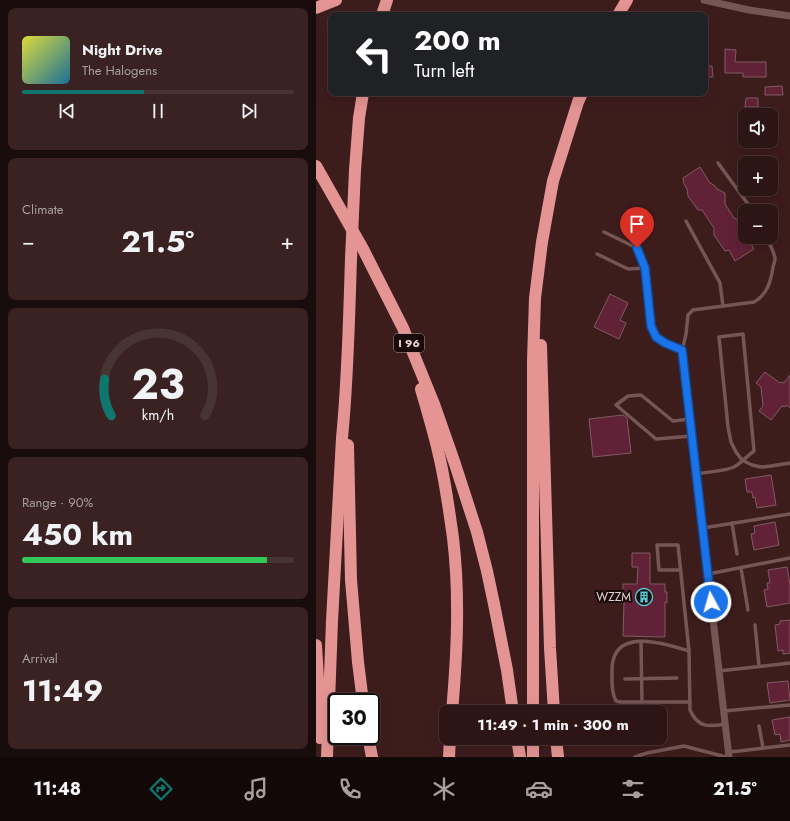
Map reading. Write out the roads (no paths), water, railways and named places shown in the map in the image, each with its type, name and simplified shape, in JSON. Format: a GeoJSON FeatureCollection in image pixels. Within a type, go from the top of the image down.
{"type":"FeatureCollection","features":[{"type":"Feature","properties":{"kind":"highway"},"geometry":{"type":"LineString","coordinates":[[316,8],[336,0]]}},
{"type":"Feature","properties":{"kind":"highway"},"geometry":{"type":"LineString","coordinates":[[383,12],[387,0]]}},
{"type":"Feature","properties":{"kind":"highway"},"geometry":{"type":"LineString","coordinates":[[620,12],[626,0]]}},
{"type":"Feature","properties":{"kind":"highway"},"geometry":{"type":"LineString","coordinates":[[327,757],[332,622],[344,414],[354,170],[363,96]]}},
{"type":"Feature","properties":{"kind":"highway"},"geometry":{"type":"LineString","coordinates":[[533,705],[533,361],[535,298],[542,242],[554,181],[581,96]]}},
{"type":"Feature","properties":{"kind":"highway","name":"I 96"},"geometry":{"type":"LineString","coordinates":[[316,166],[363,249],[403,328],[434,404],[477,532],[494,604],[507,670],[512,705]]}},
{"type":"Feature","properties":{"kind":"highway"},"geometry":{"type":"LineString","coordinates":[[535,298],[542,354],[550,640],[554,705]]}},
{"type":"Feature","properties":{"kind":"highway"},"geometry":{"type":"LineString","coordinates":[[403,328],[438,452],[453,540],[457,618],[456,664],[453,705]]}},
{"type":"Feature","properties":{"kind":"highway"},"geometry":{"type":"LineString","coordinates":[[344,414],[348,443],[350,545],[353,599],[362,693]]}},
{"type":"Feature","properties":{"kind":"highway"},"geometry":{"type":"LineString","coordinates":[[316,645],[320,713],[320,757]]}},
{"type":"Feature","properties":{"kind":"highway"},"geometry":{"type":"LineString","coordinates":[[370,745],[372,757]]}},
{"type":"Feature","properties":{"kind":"highway"},"geometry":{"type":"LineString","coordinates":[[449,757],[450,745]]}},
{"type":"Feature","properties":{"kind":"highway"},"geometry":{"type":"LineString","coordinates":[[518,745],[520,757]]}},
{"type":"Feature","properties":{"kind":"highway"},"geometry":{"type":"LineString","coordinates":[[532,757],[533,745]]}},
{"type":"Feature","properties":{"kind":"highway"},"geometry":{"type":"LineString","coordinates":[[557,745],[558,757]]}},
{"type":"Feature","properties":{"kind":"street"},"geometry":{"type":"LineString","coordinates":[[704,0],[749,10],[790,16]]}},
{"type":"Feature","properties":{"kind":"street"},"geometry":{"type":"LineString","coordinates":[[682,350],[728,755]]}},
{"type":"Feature","properties":{"kind":"lane"},"geometry":{"type":"LineString","coordinates":[[718,163],[748,204]]}},
{"type":"Feature","properties":{"kind":"lane"},"geometry":{"type":"LineString","coordinates":[[686,222],[720,283],[723,306]]}},
{"type":"Feature","properties":{"kind":"lane"},"geometry":{"type":"LineString","coordinates":[[604,232],[637,248],[645,268],[651,326],[656,337],[665,343],[682,350],[686,334],[688,315],[694,310],[754,302],[759,300],[764,294],[768,288],[775,258],[770,244]]}},
{"type":"Feature","properties":{"kind":"lane"},"geometry":{"type":"LineString","coordinates":[[597,254],[628,269],[645,268]]}},
{"type":"Feature","properties":{"kind":"lane"},"geometry":{"type":"LineString","coordinates":[[697,474],[734,467],[742,460],[754,451],[743,334],[719,337],[728,427],[731,442],[742,460],[752,465],[761,467],[790,463]]}},
{"type":"Feature","properties":{"kind":"lane"},"geometry":{"type":"LineString","coordinates":[[690,419],[673,421],[641,395],[628,396],[616,405],[656,440],[692,436]]}},
{"type":"Feature","properties":{"kind":"lane"},"geometry":{"type":"LineString","coordinates":[[703,528],[790,514]]}},
{"type":"Feature","properties":{"kind":"lane"},"geometry":{"type":"LineString","coordinates":[[732,523],[737,554]]}},
{"type":"Feature","properties":{"kind":"lane"},"geometry":{"type":"LineString","coordinates":[[681,570],[659,570],[657,545],[678,545],[681,570],[689,651],[690,710],[698,722],[704,725],[725,724]]}},
{"type":"Feature","properties":{"kind":"lane"},"geometry":{"type":"LineString","coordinates":[[708,574],[790,558]]}},
{"type":"Feature","properties":{"kind":"lane"},"geometry":{"type":"LineString","coordinates":[[741,568],[748,610]]}},
{"type":"Feature","properties":{"kind":"lane"},"geometry":{"type":"LineString","coordinates":[[755,625],[759,666]]}},
{"type":"Feature","properties":{"kind":"lane"},"geometry":{"type":"LineString","coordinates":[[689,651],[666,644],[632,642],[625,644],[617,652],[613,660],[612,672],[613,696],[616,701],[690,702]]}},
{"type":"Feature","properties":{"kind":"lane"},"geometry":{"type":"LineString","coordinates":[[641,642],[642,702]]}},
{"type":"Feature","properties":{"kind":"lane"},"geometry":{"type":"LineString","coordinates":[[719,671],[790,663]]}},
{"type":"Feature","properties":{"kind":"lane"},"geometry":{"type":"LineString","coordinates":[[625,679],[677,678]]}},
{"type":"Feature","properties":{"kind":"lane"},"geometry":{"type":"LineString","coordinates":[[724,711],[790,705]]}},
{"type":"Feature","properties":{"kind":"lane"},"geometry":{"type":"LineString","coordinates":[[759,726],[763,748]]}},
{"type":"Feature","properties":{"kind":"lane"},"geometry":{"type":"LineString","coordinates":[[635,757],[647,753],[684,746],[728,755],[763,748],[790,745]]}},
{"type":"Feature","properties":{"kind":"place","name":"WZZM"},"geometry":{"type":"Point","coordinates":[644,597]}}]}
